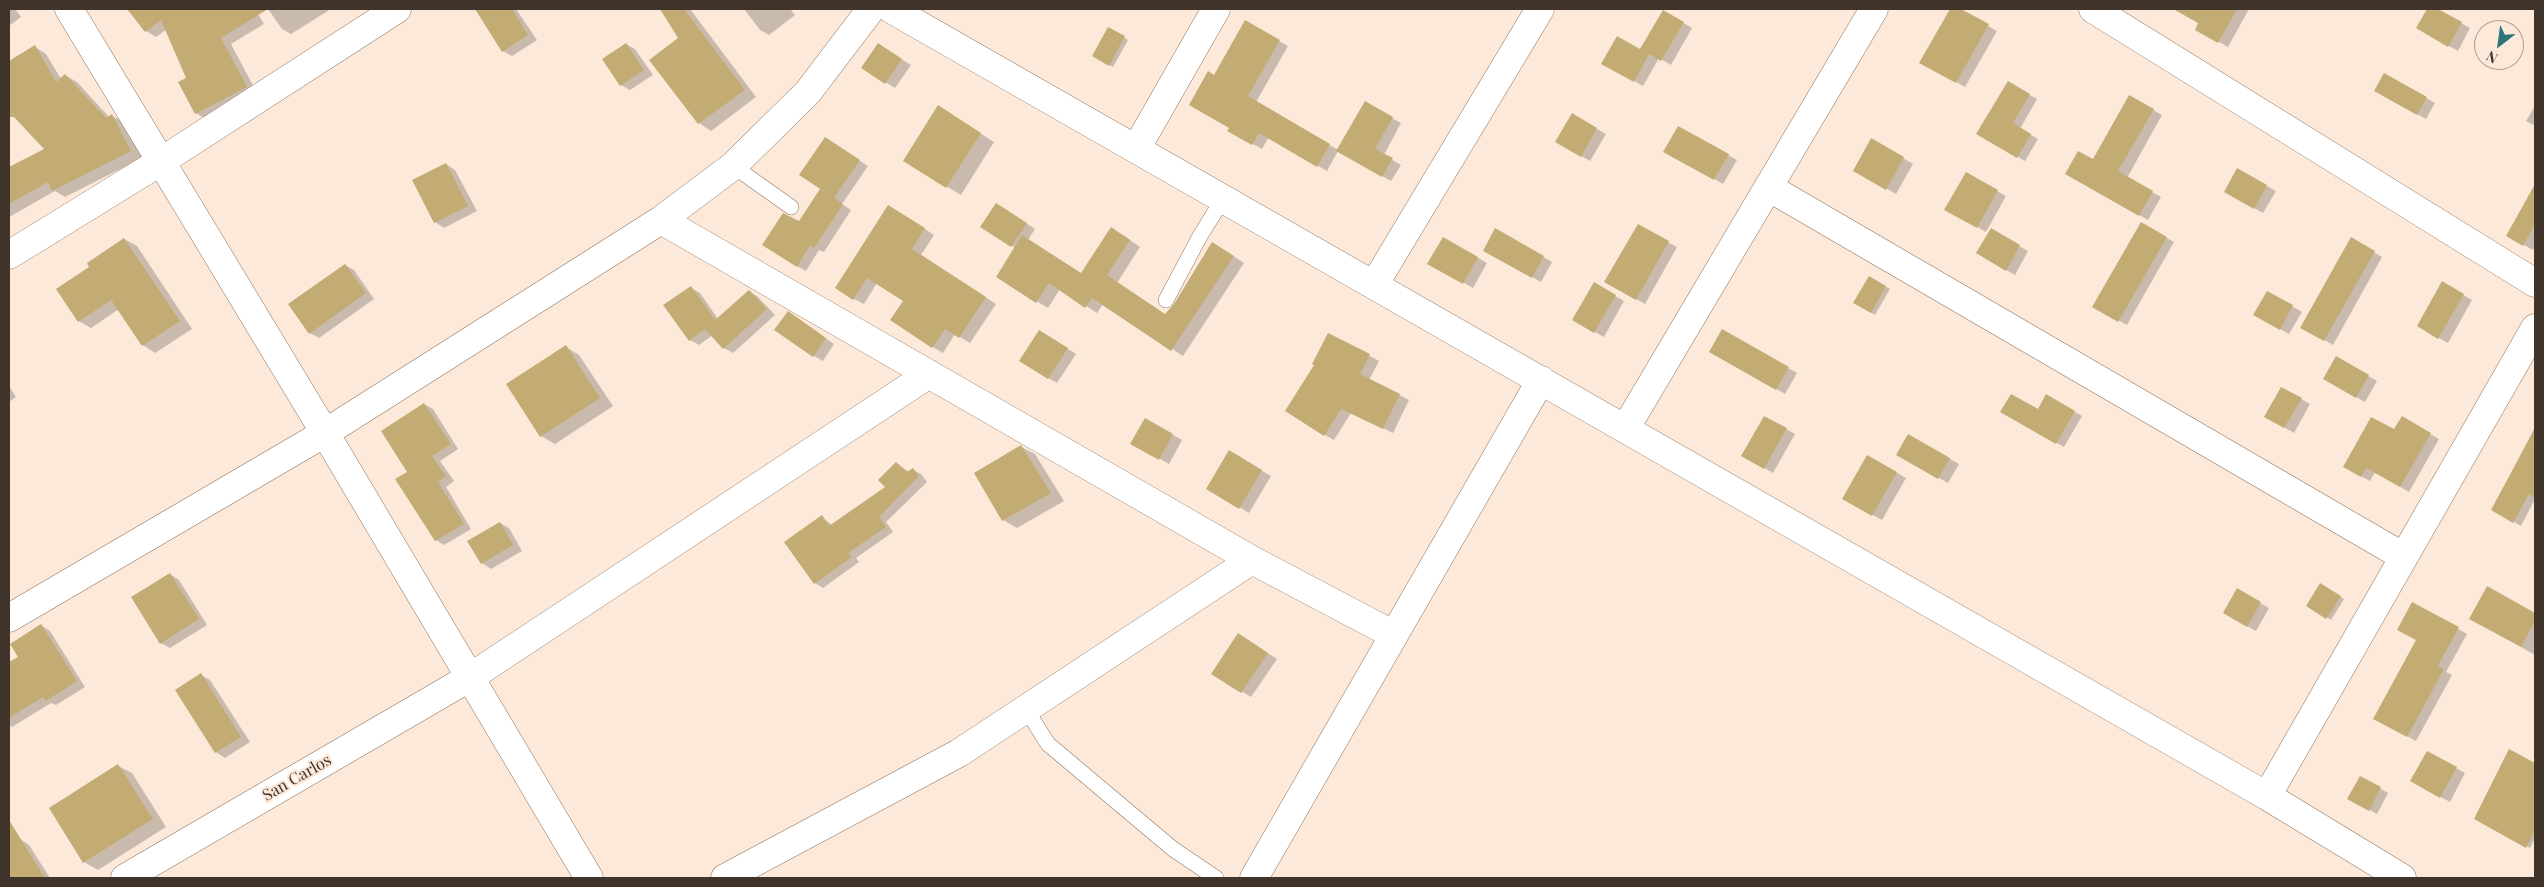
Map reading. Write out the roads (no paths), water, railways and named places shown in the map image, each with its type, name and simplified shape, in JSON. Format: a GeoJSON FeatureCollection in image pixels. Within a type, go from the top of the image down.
{"type":"FeatureCollection","features":[{"type":"Feature","properties":{"kind":"street"},"geometry":{"type":"LineString","coordinates":[[69,9],[325,433],[589,878]]}},
{"type":"Feature","properties":{"kind":"street"},"geometry":{"type":"LineString","coordinates":[[9,255],[160,162],[397,9]]}},
{"type":"Feature","properties":{"kind":"street"},"geometry":{"type":"LineString","coordinates":[[9,618],[325,433],[661,220],[733,166],[808,92],[871,9]]}},
{"type":"Feature","properties":{"kind":"street"},"geometry":{"type":"LineString","coordinates":[[890,9],[2267,796],[2402,878]]}},
{"type":"Feature","properties":{"kind":"street"},"geometry":{"type":"LineString","coordinates":[[1136,149],[1216,9]]}},
{"type":"Feature","properties":{"kind":"street"},"geometry":{"type":"LineString","coordinates":[[1374,285],[1540,9]]}},
{"type":"Feature","properties":{"kind":"street"},"geometry":{"type":"LineString","coordinates":[[1626,429],[1874,9]]}},
{"type":"Feature","properties":{"kind":"street"},"geometry":{"type":"LineString","coordinates":[[2093,9],[2535,283]]}},
{"type":"Feature","properties":{"kind":"street"},"geometry":{"type":"LineString","coordinates":[[1768,187],[2404,556]]}},
{"type":"Feature","properties":{"kind":"street"},"geometry":{"type":"LineString","coordinates":[[661,220],[1252,560],[1394,636]]}},
{"type":"Feature","properties":{"kind":"street"},"geometry":{"type":"LineString","coordinates":[[2267,796],[2535,328]]}},
{"type":"Feature","properties":{"kind":"street","name":"San Carlos"},"geometry":{"type":"LineString","coordinates":[[125,878],[469,678],[929,374]]}},
{"type":"Feature","properties":{"kind":"street"},"geometry":{"type":"LineString","coordinates":[[1254,878],[1541,380]]}},
{"type":"Feature","properties":{"kind":"street"},"geometry":{"type":"LineString","coordinates":[[726,878],[959,753],[1252,560]]}},
{"type":"Feature","properties":{"kind":"lane"},"geometry":{"type":"LineString","coordinates":[[733,166],[791,207]]}},
{"type":"Feature","properties":{"kind":"lane"},"geometry":{"type":"LineString","coordinates":[[1166,300],[1200,236],[1223,199]]}},
{"type":"Feature","properties":{"kind":"lane"},"geometry":{"type":"LineString","coordinates":[[1026,709],[1048,744],[1173,849],[1216,878]]}}]}
